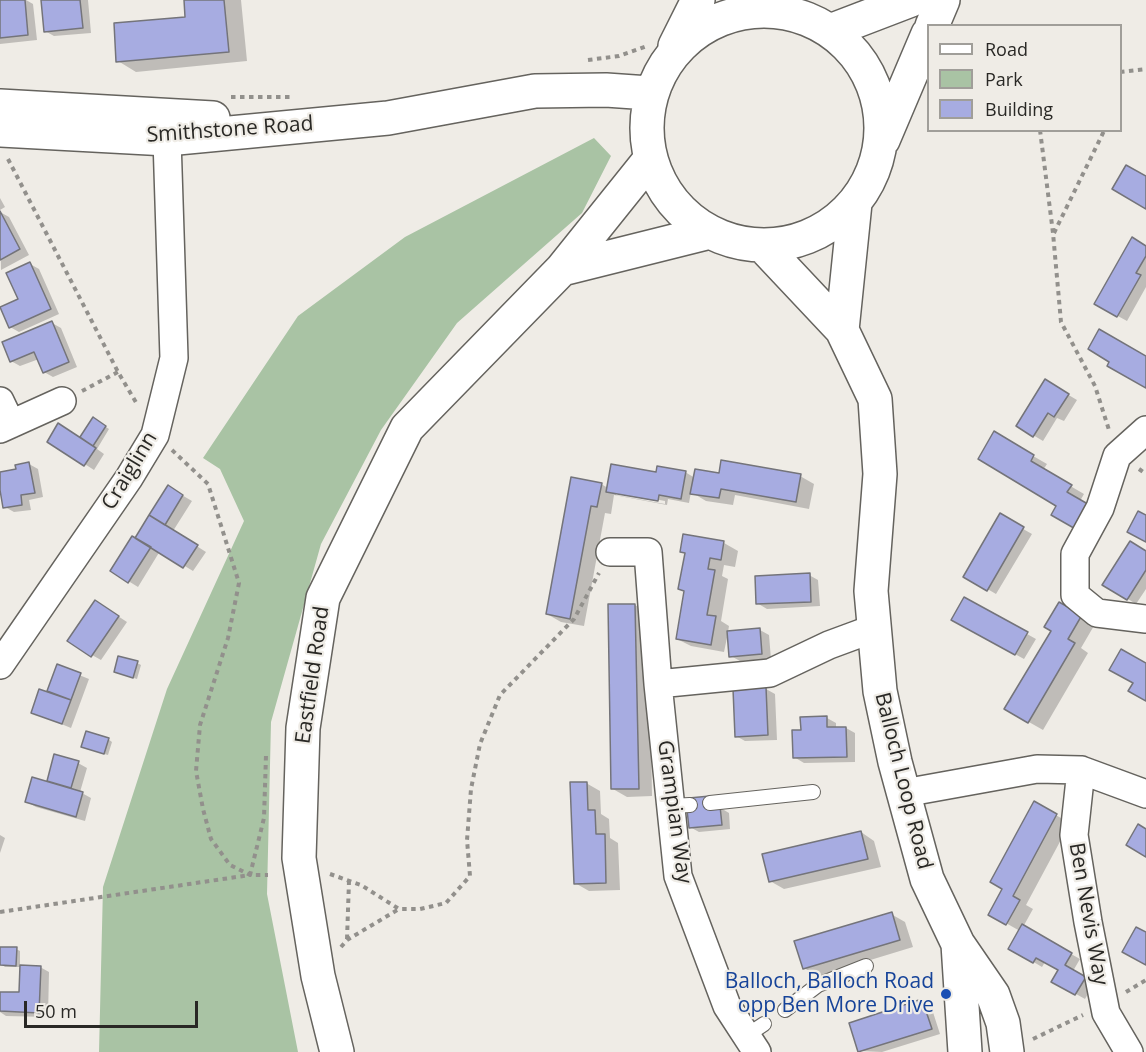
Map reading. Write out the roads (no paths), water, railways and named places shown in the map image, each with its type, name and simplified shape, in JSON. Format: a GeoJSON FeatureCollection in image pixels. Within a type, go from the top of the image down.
{"type":"FeatureCollection","features":[{"type":"Feature","properties":{"kind":"street"},"geometry":{"type":"LineString","coordinates":[[698,0],[658,54],[649,93],[647,123],[651,158],[663,187],[683,212],[710,232],[762,245],[806,238],[830,226],[855,202],[874,172],[881,146],[927,36]]}},
{"type":"Feature","properties":{"kind":"street"},"geometry":{"type":"LineString","coordinates":[[830,31],[911,0]]}},
{"type":"Feature","properties":{"kind":"street"},"geometry":{"type":"LineString","coordinates":[[933,24],[943,0]]}},
{"type":"Feature","properties":{"kind":"street"},"geometry":{"type":"LineString","coordinates":[[658,54],[677,49],[708,26],[742,13],[786,7],[830,31],[855,53],[868,72],[881,115],[881,146]]}},
{"type":"Feature","properties":{"kind":"street","name":"Smithstone Road"},"geometry":{"type":"LineString","coordinates":[[2,140],[167,139],[388,118],[535,91],[606,90],[649,93]]}},
{"type":"Feature","properties":{"kind":"street","name":"Smithstone Road"},"geometry":{"type":"LineString","coordinates":[[0,106],[216,118],[388,118]]}},
{"type":"Feature","properties":{"kind":"street","name":"Craiglinn"},"geometry":{"type":"LineString","coordinates":[[0,665],[129,478],[155,435],[174,358],[167,139]]}},
{"type":"Feature","properties":{"kind":"street","name":"Eastfield Road"},"geometry":{"type":"LineString","coordinates":[[337,1052],[318,976],[299,858],[303,729],[323,598],[407,428],[562,268],[651,158]]}},
{"type":"Feature","properties":{"kind":"street"},"geometry":{"type":"LineString","coordinates":[[842,330],[855,202]]}},
{"type":"Feature","properties":{"kind":"street"},"geometry":{"type":"LineString","coordinates":[[562,268],[710,232]]}},
{"type":"Feature","properties":{"kind":"street","name":"Balloch Loop Road"},"geometry":{"type":"LineString","coordinates":[[762,245],[842,330],[875,399],[880,474],[871,591],[880,691],[903,793],[927,879],[958,944],[993,994],[1003,1023],[1007,1051]]}},
{"type":"Feature","properties":{"kind":"street"},"geometry":{"type":"LineString","coordinates":[[4,418],[62,401]]}},
{"type":"Feature","properties":{"kind":"street"},"geometry":{"type":"LineString","coordinates":[[1146,430],[1117,456],[1100,508],[1075,554],[1075,595],[1097,613],[1146,619]]}},
{"type":"Feature","properties":{"kind":"street","name":"Grampian Way"},"geometry":{"type":"LineString","coordinates":[[610,552],[648,552],[658,684],[680,806],[678,876],[727,1006],[756,1037]]}},
{"type":"Feature","properties":{"kind":"street"},"geometry":{"type":"LineString","coordinates":[[658,684],[770,673],[829,645],[875,628]]}},
{"type":"Feature","properties":{"kind":"street"},"geometry":{"type":"LineString","coordinates":[[903,793],[1037,769],[1081,770],[1146,794]]}},
{"type":"Feature","properties":{"kind":"street","name":"Ben Nevis Way"},"geometry":{"type":"LineString","coordinates":[[1081,770],[1074,835],[1088,922],[1106,1013],[1129,1052]]}},
{"type":"Feature","properties":{"kind":"street","name":"Balloch Loop Road"},"geometry":{"type":"LineString","coordinates":[[958,944],[965,1052]]}},
{"type":"Feature","properties":{"kind":"lane"},"geometry":{"type":"LineString","coordinates":[[710,803],[813,792]]}},
{"type":"Feature","properties":{"kind":"lane"},"geometry":{"type":"LineString","coordinates":[[785,1010],[818,985],[866,966]]}},
{"type":"Feature","properties":{"kind":"place","name":"Balloch, Balloch Road opp Ben More Drive"},"geometry":{"type":"Point","coordinates":[946,994]}}]}
